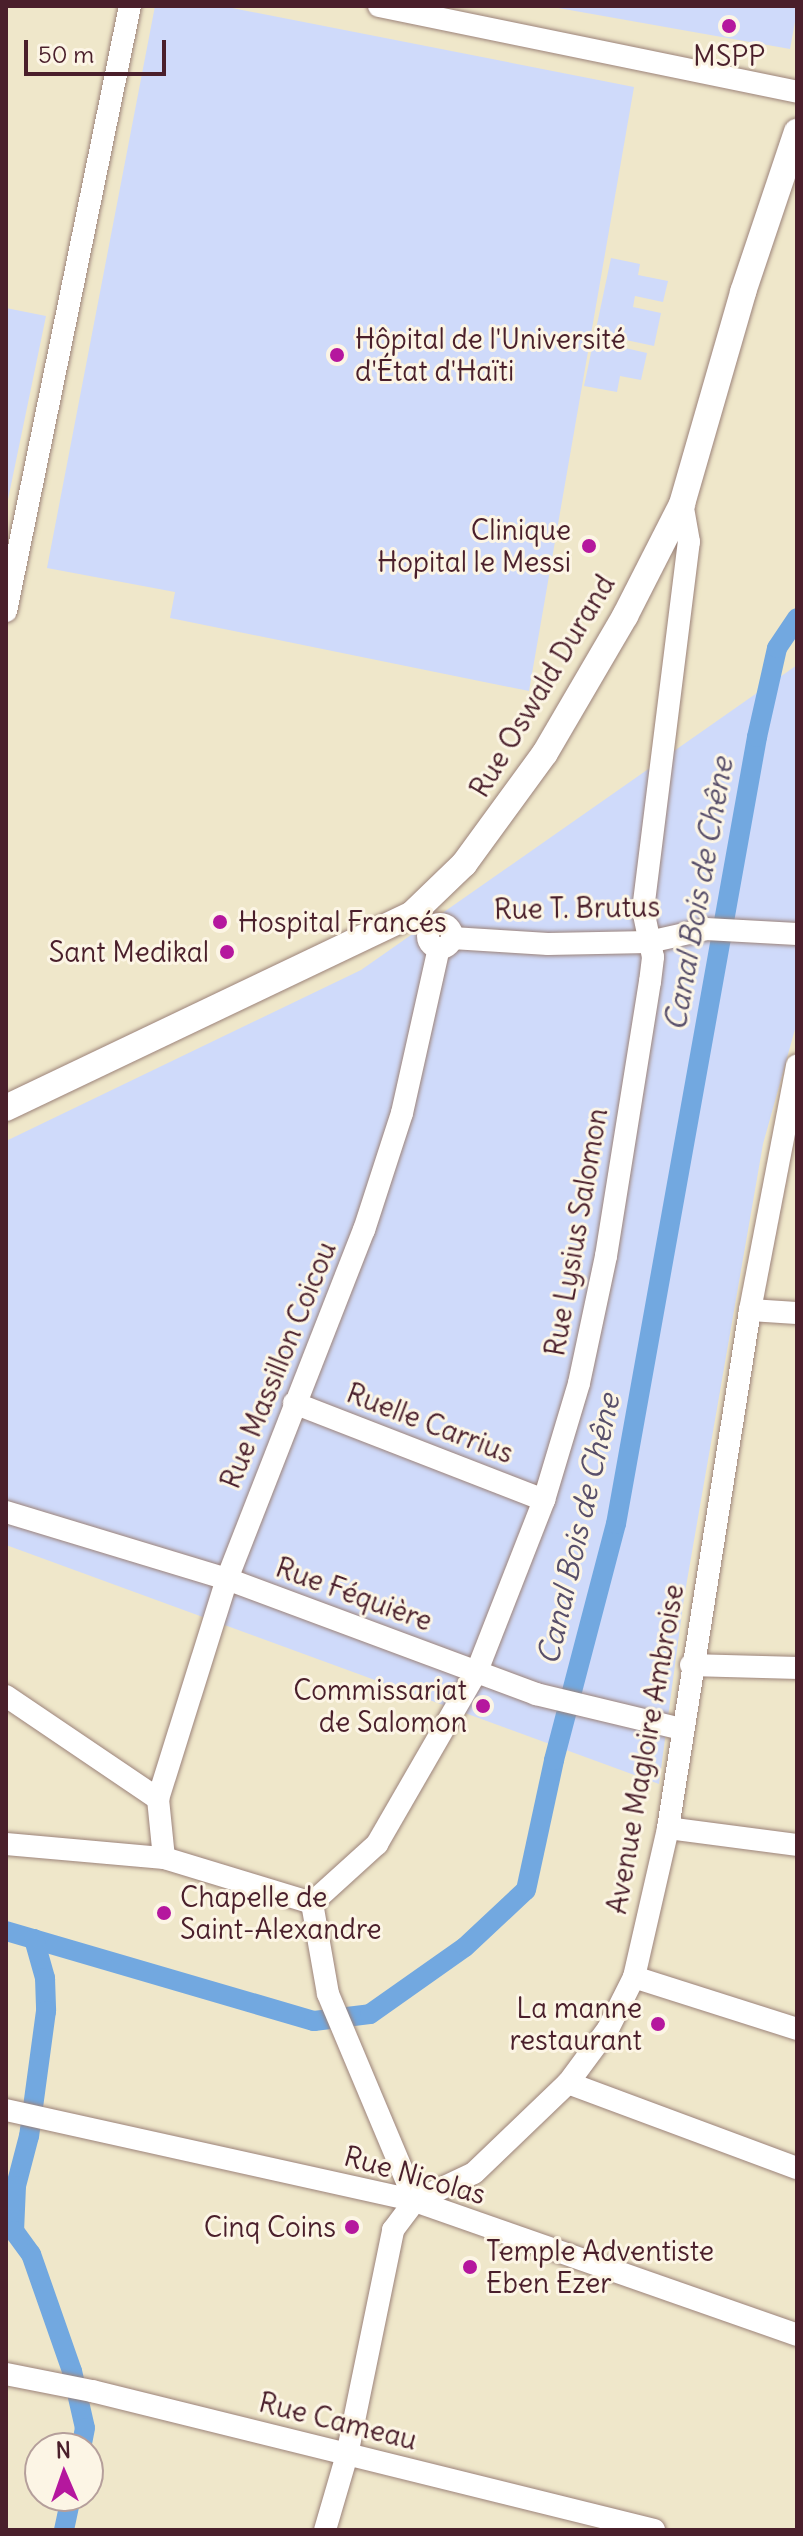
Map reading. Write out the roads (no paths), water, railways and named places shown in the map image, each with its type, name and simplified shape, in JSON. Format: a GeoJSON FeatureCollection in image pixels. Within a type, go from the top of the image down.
{"type":"FeatureCollection","features":[{"type":"Feature","properties":{"kind":"main road","name":"Rue Oswald Durand"},"geometry":{"type":"LineString","coordinates":[[6,1108],[433,933],[464,864],[512,803],[625,616],[682,504],[743,292],[797,132]]}},
{"type":"Feature","properties":{"kind":"street"},"geometry":{"type":"LineString","coordinates":[[6,611],[9,579],[130,6]]}},
{"type":"Feature","properties":{"kind":"street"},"geometry":{"type":"LineString","coordinates":[[379,6],[797,92]]}},
{"type":"Feature","properties":{"kind":"street","name":"Rue Lysius Salomon"},"geometry":{"type":"LineString","coordinates":[[312,1903],[377,1844],[477,1671],[544,1500],[579,1383],[606,1256],[650,982],[649,942],[643,910],[689,542],[682,504]]}},
{"type":"Feature","properties":{"kind":"street","name":"Rue T. Brutus"},"geometry":{"type":"LineString","coordinates":[[433,933],[649,942],[706,929],[797,934]]}},
{"type":"Feature","properties":{"kind":"street","name":"Rue Massillon Coicou"},"geometry":{"type":"LineString","coordinates":[[158,1799],[227,1579],[364,1230],[402,1113],[433,933]]}},
{"type":"Feature","properties":{"kind":"street","name":"Avenue Magloire Ambroise"},"geometry":{"type":"LineString","coordinates":[[325,2530],[347,2455],[393,2230],[415,2201],[474,2173],[568,2083],[608,2029],[634,1977],[668,1828],[691,1665],[750,1310],[797,1065]]}},
{"type":"Feature","properties":{"kind":"street"},"geometry":{"type":"LineString","coordinates":[[750,1310],[797,1313]]}},
{"type":"Feature","properties":{"kind":"street","name":"Ruelle Carrius"},"geometry":{"type":"LineString","coordinates":[[294,1403],[544,1500]]}},
{"type":"Feature","properties":{"kind":"street","name":"Rue Féquière"},"geometry":{"type":"LineString","coordinates":[[6,1512],[227,1579],[536,1694],[584,1708],[682,1729]]}},
{"type":"Feature","properties":{"kind":"street"},"geometry":{"type":"LineString","coordinates":[[691,1665],[797,1668]]}},
{"type":"Feature","properties":{"kind":"street"},"geometry":{"type":"LineString","coordinates":[[6,1696],[158,1799],[164,1858]]}},
{"type":"Feature","properties":{"kind":"street"},"geometry":{"type":"LineString","coordinates":[[668,1828],[797,1845]]}},
{"type":"Feature","properties":{"kind":"street"},"geometry":{"type":"LineString","coordinates":[[6,1844],[164,1858],[312,1903],[328,1994],[415,2201]]}},
{"type":"Feature","properties":{"kind":"street"},"geometry":{"type":"LineString","coordinates":[[634,1977],[797,2029]]}},
{"type":"Feature","properties":{"kind":"street"},"geometry":{"type":"LineString","coordinates":[[568,2083],[797,2168]]}},
{"type":"Feature","properties":{"kind":"street","name":"Rue Nicolas"},"geometry":{"type":"LineString","coordinates":[[22,2113],[415,2201],[797,2335]]}},
{"type":"Feature","properties":{"kind":"street","name":"Rue Cameau"},"geometry":{"type":"LineString","coordinates":[[6,2374],[92,2391],[654,2530]]}},
{"type":"Feature","properties":{"kind":"waterway","name":"Canal Bois de Chêne"},"geometry":{"type":"LineString","coordinates":[[6,1931],[314,2021],[370,2014],[465,1947],[526,1890],[554,1760],[616,1524],[757,737],[777,648],[797,618]]}},
{"type":"Feature","properties":{"kind":"waterway"},"geometry":{"type":"LineString","coordinates":[[34,1939],[45,1978],[46,2011],[29,2136],[16,2186],[14,2231],[31,2254],[72,2371],[84,2432]]}},
{"type":"Feature","properties":{"kind":"waterway"},"geometry":{"type":"LineString","coordinates":[[64,2530],[68,2512]]}},
{"type":"Feature","properties":{"kind":"place","name":"MSPP"},"geometry":{"type":"Point","coordinates":[729,26]}},
{"type":"Feature","properties":{"kind":"place","name":"Hôpital de l'Université d'État d'Haïti"},"geometry":{"type":"Point","coordinates":[337,355]}},
{"type":"Feature","properties":{"kind":"place","name":"Clinique Hopital le Messi"},"geometry":{"type":"Point","coordinates":[589,546]}},
{"type":"Feature","properties":{"kind":"place","name":"Hospital Francés"},"geometry":{"type":"Point","coordinates":[220,922]}},
{"type":"Feature","properties":{"kind":"place","name":"Sant Medikal"},"geometry":{"type":"Point","coordinates":[227,952]}},
{"type":"Feature","properties":{"kind":"place","name":"Commissariat de Salomon"},"geometry":{"type":"Point","coordinates":[483,1706]}},
{"type":"Feature","properties":{"kind":"place","name":"Chapelle de Saint-Alexandre"},"geometry":{"type":"Point","coordinates":[164,1913]}},
{"type":"Feature","properties":{"kind":"place","name":"La manne restaurant"},"geometry":{"type":"Point","coordinates":[658,2024]}},
{"type":"Feature","properties":{"kind":"place","name":"Cinq Coins"},"geometry":{"type":"Point","coordinates":[352,2227]}},
{"type":"Feature","properties":{"kind":"place","name":"Temple Adventiste Eben Ezer"},"geometry":{"type":"Point","coordinates":[470,2267]}}]}
